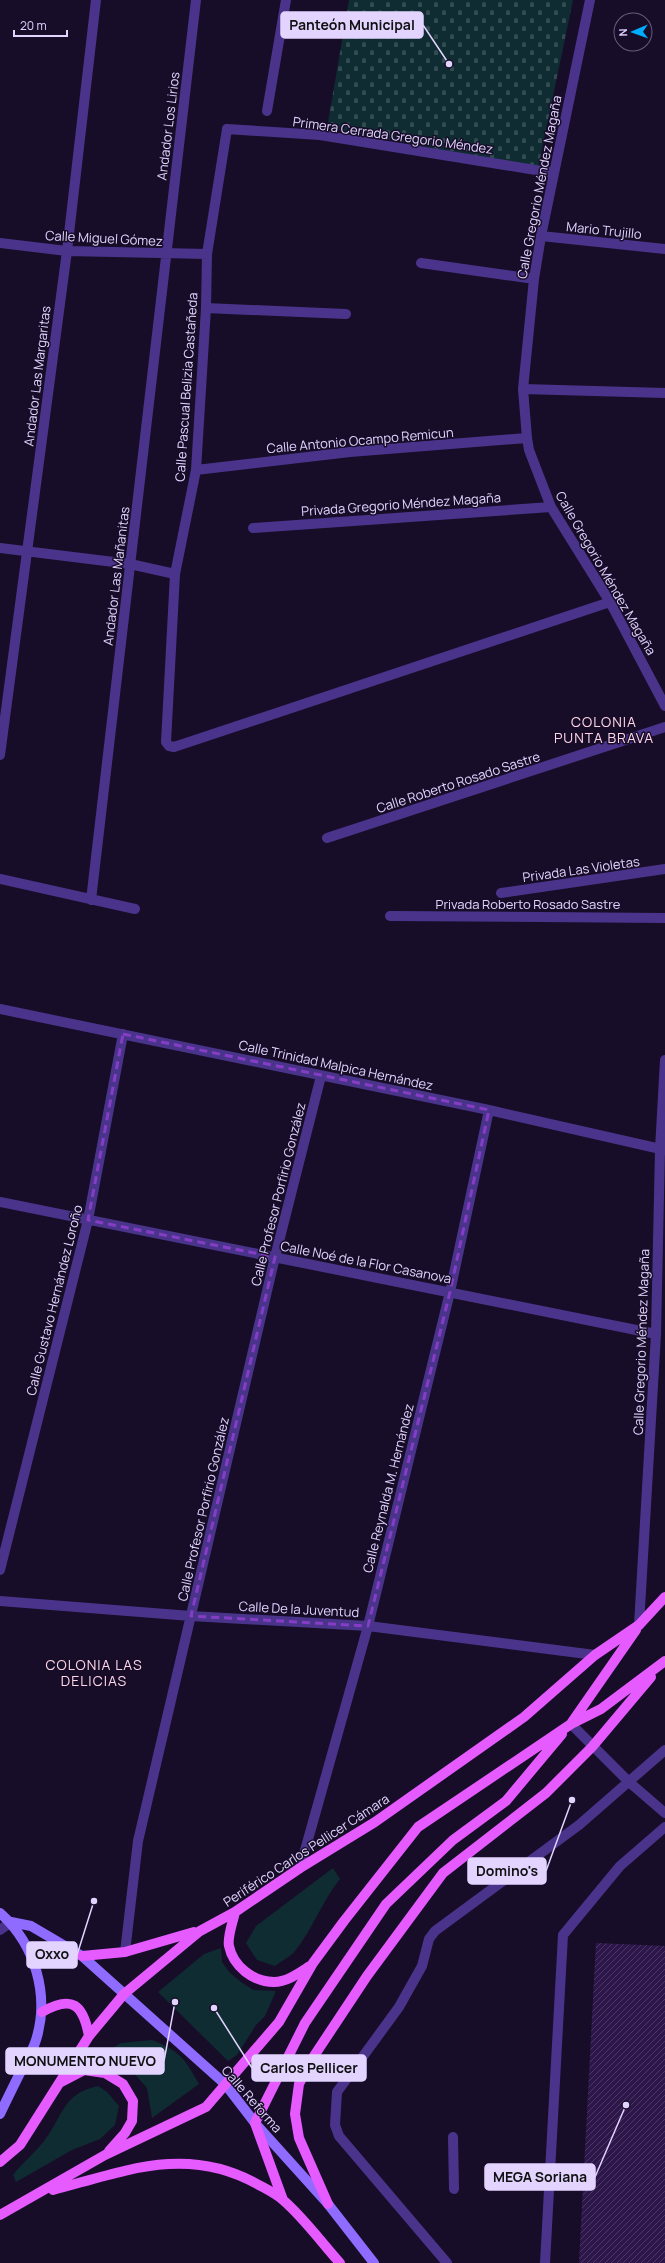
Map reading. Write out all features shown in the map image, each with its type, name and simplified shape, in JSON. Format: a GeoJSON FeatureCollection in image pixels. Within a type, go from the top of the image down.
{"type":"FeatureCollection","features":[{"type":"Feature","properties":{"kind":"main road","name":"Periférico Carlos Pellicer Cámara"},"geometry":{"type":"LineString","coordinates":[[0,2162],[20,2145],[89,2036],[124,1994],[200,1931],[235,1912],[300,1868],[375,1822],[524,1717],[595,1655],[639,1625],[665,1597]]}},
{"type":"Feature","properties":{"kind":"main road"},"geometry":{"type":"LineString","coordinates":[[283,2200],[255,2123],[305,2023],[386,1904],[453,1840],[506,1801],[571,1724],[639,1625]]}},
{"type":"Feature","properties":{"kind":"main road"},"geometry":{"type":"LineString","coordinates":[[0,2215],[42,2193],[105,2155],[206,2107],[279,2022],[313,1963],[418,1827],[571,1724],[600,1709],[663,1663]]}},
{"type":"Feature","properties":{"kind":"main road"},"geometry":{"type":"LineString","coordinates":[[328,2204],[299,2138],[295,2114],[299,2084],[312,2059],[367,1976],[443,1873],[546,1793],[592,1746],[663,1663]]}},
{"type":"Feature","properties":{"kind":"main road"},"geometry":{"type":"LineString","coordinates":[[235,1912],[229,1944],[235,1960],[247,1974],[273,1982],[293,1977],[313,1963]]}},
{"type":"Feature","properties":{"kind":"main road"},"geometry":{"type":"LineString","coordinates":[[0,1913],[11,1922],[27,1947],[36,1968],[41,1991],[42,2012],[36,2041],[0,2114]]}},
{"type":"Feature","properties":{"kind":"main road","name":"Calle Reforma"},"geometry":{"type":"LineString","coordinates":[[11,1922],[31,1926],[82,1956],[225,2084],[255,2123],[328,2204],[374,2263]]}},
{"type":"Feature","properties":{"kind":"main road"},"geometry":{"type":"LineString","coordinates":[[82,1956],[125,1952],[200,1931]]}},
{"type":"Feature","properties":{"kind":"main road"},"geometry":{"type":"LineString","coordinates":[[42,2012],[54,2005],[75,2006],[82,2012],[86,2020],[89,2036]]}},
{"type":"Feature","properties":{"kind":"main road"},"geometry":{"type":"LineString","coordinates":[[59,2083],[84,2070],[105,2073],[123,2084],[133,2101],[132,2121],[125,2133],[105,2155]]}},
{"type":"Feature","properties":{"kind":"main road"},"geometry":{"type":"LineString","coordinates":[[42,2193],[136,2168],[176,2162],[207,2165],[240,2175],[283,2200],[340,2263]]}},
{"type":"Feature","properties":{"kind":"street","name":"Andador Las Margaritas"},"geometry":{"type":"LineString","coordinates":[[0,755],[67,252],[96,0]]}},
{"type":"Feature","properties":{"kind":"street","name":"Andador Los Lirios"},"geometry":{"type":"LineString","coordinates":[[165,255],[196,0]]}},
{"type":"Feature","properties":{"kind":"street"},"geometry":{"type":"LineString","coordinates":[[267,111],[286,0]]}},
{"type":"Feature","properties":{"kind":"street","name":"Calle Gregorio Méndez Magaña"},"geometry":{"type":"LineString","coordinates":[[590,0],[541,236],[534,279],[523,389],[529,450],[551,507],[610,602],[665,706]]}},
{"type":"Feature","properties":{"kind":"street","name":"Primera Cerrada Gregorio Méndez"},"geometry":{"type":"LineString","coordinates":[[227,129],[320,135],[554,173]]}},
{"type":"Feature","properties":{"kind":"street","name":"Calle Pascual Belizia Castañeda"},"geometry":{"type":"LineString","coordinates":[[227,129],[207,254],[206,308],[196,470],[174,574],[166,742],[169,746],[174,747],[610,602]]}},
{"type":"Feature","properties":{"kind":"street","name":"Mario Trujillo"},"geometry":{"type":"LineString","coordinates":[[541,236],[665,249]]}},
{"type":"Feature","properties":{"kind":"street","name":"Calle Miguel Gómez"},"geometry":{"type":"LineString","coordinates":[[0,243],[67,252],[165,255],[207,254]]}},
{"type":"Feature","properties":{"kind":"street","name":"Andador Las Mañanitas"},"geometry":{"type":"LineString","coordinates":[[91,900],[165,255]]}},
{"type":"Feature","properties":{"kind":"street"},"geometry":{"type":"LineString","coordinates":[[421,263],[534,279]]}},
{"type":"Feature","properties":{"kind":"street"},"geometry":{"type":"LineString","coordinates":[[206,308],[346,314]]}},
{"type":"Feature","properties":{"kind":"street"},"geometry":{"type":"LineString","coordinates":[[523,389],[665,393]]}},
{"type":"Feature","properties":{"kind":"street","name":"Calle Antonio Ocampo Remicun"},"geometry":{"type":"LineString","coordinates":[[196,470],[350,452],[528,438]]}},
{"type":"Feature","properties":{"kind":"street","name":"Privada Gregorio Méndez Magaña"},"geometry":{"type":"LineString","coordinates":[[253,528],[551,507]]}},
{"type":"Feature","properties":{"kind":"street"},"geometry":{"type":"LineString","coordinates":[[0,548],[130,564],[174,574]]}},
{"type":"Feature","properties":{"kind":"street","name":"Calle Roberto Rosado Sastre"},"geometry":{"type":"LineString","coordinates":[[327,838],[665,727]]}},
{"type":"Feature","properties":{"kind":"street","name":"Privada Las Violetas"},"geometry":{"type":"LineString","coordinates":[[501,893],[665,869]]}},
{"type":"Feature","properties":{"kind":"street"},"geometry":{"type":"LineString","coordinates":[[0,879],[135,909]]}},
{"type":"Feature","properties":{"kind":"street","name":"Privada Roberto Rosado Sastre"},"geometry":{"type":"LineString","coordinates":[[390,916],[665,918]]}},
{"type":"Feature","properties":{"kind":"street","name":"Calle Trinidad Malpica Hernández"},"geometry":{"type":"LineString","coordinates":[[0,1009],[489,1110],[662,1150]]}},
{"type":"Feature","properties":{"kind":"street","name":"Calle Gustavo Hernández Loroño"},"geometry":{"type":"LineString","coordinates":[[0,1570],[88,1220],[123,1034]]}},
{"type":"Feature","properties":{"kind":"street","name":"Calle Gregorio Méndez Magaña"},"geometry":{"type":"LineString","coordinates":[[639,1625],[656,1334],[665,1060]]}},
{"type":"Feature","properties":{"kind":"street","name":"Calle Profesor Porfirio González"},"geometry":{"type":"LineString","coordinates":[[125,1952],[138,1841],[275,1257],[321,1076]]}},
{"type":"Feature","properties":{"kind":"street","name":"Calle Reynalda M. Hernández"},"geometry":{"type":"LineString","coordinates":[[300,1868],[368,1626],[450,1292],[489,1110]]}},
{"type":"Feature","properties":{"kind":"street","name":"Calle Noé de la Flor Casanova"},"geometry":{"type":"LineString","coordinates":[[0,1202],[656,1334]]}},
{"type":"Feature","properties":{"kind":"street","name":"Calle De la Juventud"},"geometry":{"type":"LineString","coordinates":[[0,1602],[191,1616],[368,1626],[595,1655]]}},
{"type":"Feature","properties":{"kind":"street"},"geometry":{"type":"LineString","coordinates":[[571,1724],[629,1782],[665,1813]]}},
{"type":"Feature","properties":{"kind":"street"},"geometry":{"type":"LineString","coordinates":[[447,2263],[339,2136],[335,2125],[337,2092],[399,2007],[422,1966],[428,1939],[435,1931],[579,1824],[665,1750]]}},
{"type":"Feature","properties":{"kind":"street"},"geometry":{"type":"LineString","coordinates":[[545,2263],[563,1935],[620,1866],[665,1827]]}},
{"type":"Feature","properties":{"kind":"street"},"geometry":{"type":"LineString","coordinates":[[0,1930],[11,1922]]}},
{"type":"Feature","properties":{"kind":"street"},"geometry":{"type":"LineString","coordinates":[[453,2137],[454,2189]]}},
{"type":"Feature","properties":{"kind":"highlighted area"},"geometry":{"type":"Polygon","coordinates":[[[123,1034],[489,1110],[450,1292],[368,1626],[191,1616],[275,1257],[88,1220],[123,1034]]]}},
{"type":"Feature","properties":{"kind":"green space"},"geometry":{"type":"Polygon","coordinates":[[[349,0],[573,0],[538,168],[327,128],[349,0]]]}},
{"type":"Feature","properties":{"kind":"green space"},"geometry":{"type":"Polygon","coordinates":[[[333,1868],[340,1879],[295,1951],[275,1966],[257,1960],[246,1943],[256,1926],[333,1868]]]}},
{"type":"Feature","properties":{"kind":"green space"},"geometry":{"type":"Polygon","coordinates":[[[221,1948],[222,1962],[229,1972],[241,1982],[253,1990],[276,1991],[265,2016],[256,2025],[237,2055],[228,2061],[158,1992],[204,1954],[221,1948]]]}},
{"type":"Feature","properties":{"kind":"green space"},"geometry":{"type":"Polygon","coordinates":[[[152,2040],[169,2048],[181,2057],[190,2068],[199,2084],[152,2118],[147,2088],[132,2071],[117,2061],[100,2056],[121,2043],[152,2040]]]}},
{"type":"Feature","properties":{"kind":"green space"},"geometry":{"type":"Polygon","coordinates":[[[98,2086],[107,2092],[119,2106],[115,2125],[100,2139],[72,2150],[16,2182],[13,2175],[37,2150],[51,2132],[70,2100],[77,2094],[98,2086]]]}},
{"type":"Feature","properties":{"kind":"building"},"geometry":{"type":"Polygon","coordinates":[[[596,1943],[665,1946],[665,2263],[579,2263],[596,1943]]]}},
{"type":"Feature","properties":{"kind":"place","name":"Panteón Municipal"},"geometry":{"type":"Point","coordinates":[449,64]}},
{"type":"Feature","properties":{"kind":"place","name":"Domino's"},"geometry":{"type":"Point","coordinates":[572,1800]}},
{"type":"Feature","properties":{"kind":"place","name":"Oxxo"},"geometry":{"type":"Point","coordinates":[94,1901]}},
{"type":"Feature","properties":{"kind":"place","name":"MONUMENTO NUEVO"},"geometry":{"type":"Point","coordinates":[175,2002]}},
{"type":"Feature","properties":{"kind":"place","name":"Carlos Pellicer"},"geometry":{"type":"Point","coordinates":[214,2008]}},
{"type":"Feature","properties":{"kind":"place","name":"MEGA Soriana"},"geometry":{"type":"Point","coordinates":[626,2105]}},
{"type":"Feature","properties":{"kind":"district","name":"COLONIA PUNTA BRAVA"},"geometry":{"type":"Point","coordinates":[604,730]}},
{"type":"Feature","properties":{"kind":"district","name":"COLONIA LAS DELICIAS"},"geometry":{"type":"Point","coordinates":[94,1674]}}]}
